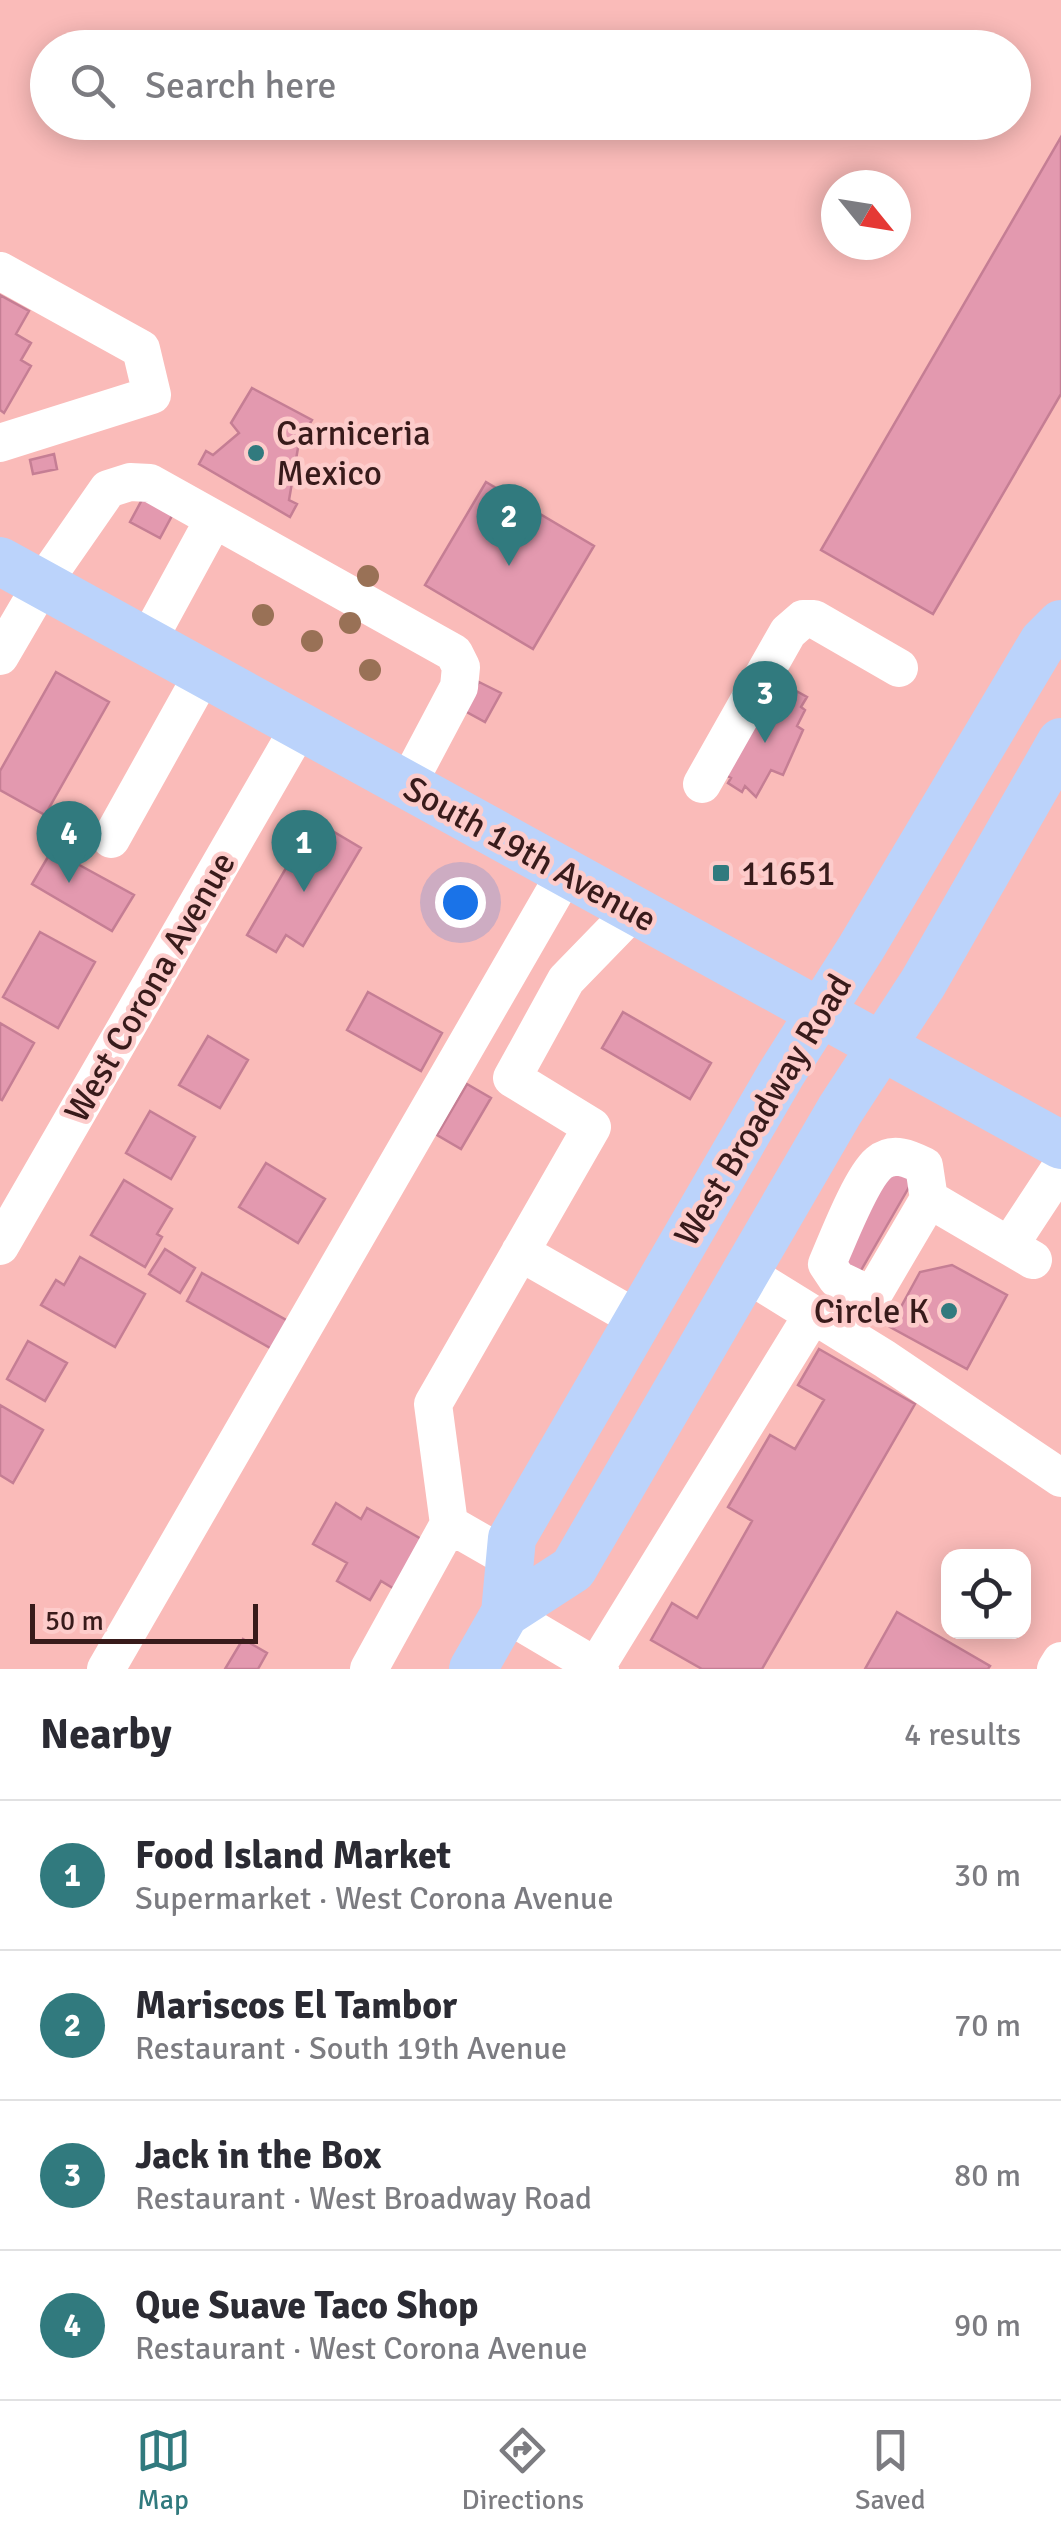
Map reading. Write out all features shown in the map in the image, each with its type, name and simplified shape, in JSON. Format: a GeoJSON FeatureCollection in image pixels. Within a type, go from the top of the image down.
{"type":"FeatureCollection","features":[{"type":"Feature","properties":{"kind":"main road","name":"South 19th Avenue"},"geometry":{"type":"LineString","coordinates":[[0,561],[1061,1145]]}},
{"type":"Feature","properties":{"kind":"main road","name":"West Broadway Road"},"geometry":{"type":"LineString","coordinates":[[473,1669],[504,1613],[512,1538],[820,1010],[861,948],[1042,642],[1061,624]]}},
{"type":"Feature","properties":{"kind":"main road","name":"West Broadway Road"},"geometry":{"type":"LineString","coordinates":[[504,1613],[573,1569],[840,1110],[923,983],[1061,742]]}},
{"type":"Feature","properties":{"kind":"street"},"geometry":{"type":"LineString","coordinates":[[0,270],[140,349],[152,395],[0,443]]}},
{"type":"Feature","properties":{"kind":"street"},"geometry":{"type":"LineString","coordinates":[[0,656],[42,584],[108,490],[130,482],[150,483],[454,653],[460,667],[459,686],[406,787]]}},
{"type":"Feature","properties":{"kind":"street"},"geometry":{"type":"LineString","coordinates":[[146,642],[214,519]]}},
{"type":"Feature","properties":{"kind":"street"},"geometry":{"type":"LineString","coordinates":[[702,784],[788,632],[803,619],[814,619],[899,668]]}},
{"type":"Feature","properties":{"kind":"street"},"geometry":{"type":"LineString","coordinates":[[111,839],[203,674]]}},
{"type":"Feature","properties":{"kind":"street","name":"West Corona Avenue"},"geometry":{"type":"LineString","coordinates":[[0,1246],[299,728]]}},
{"type":"Feature","properties":{"kind":"street"},"geometry":{"type":"LineString","coordinates":[[106,1669],[565,874]]}},
{"type":"Feature","properties":{"kind":"street"},"geometry":{"type":"LineString","coordinates":[[369,1669],[449,1524],[433,1404],[592,1126],[512,1078],[566,980],[633,910]]}},
{"type":"Feature","properties":{"kind":"street"},"geometry":{"type":"LineString","coordinates":[[928,1199],[1021,1253],[1061,1167]]}},
{"type":"Feature","properties":{"kind":"street"},"geometry":{"type":"LineString","coordinates":[[520,1252],[638,1320]]}},
{"type":"Feature","properties":{"kind":"street"},"geometry":{"type":"LineString","coordinates":[[746,1272],[1061,1478]]}},
{"type":"Feature","properties":{"kind":"street"},"geometry":{"type":"LineString","coordinates":[[504,1613],[598,1668],[812,1314]]}},
{"type":"Feature","properties":{"kind":"street"},"geometry":{"type":"LineString","coordinates":[[449,1524],[510,1559]]}},
{"type":"Feature","properties":{"kind":"street"},"geometry":{"type":"LineString","coordinates":[[1056,1669],[1061,1662]]}},
{"type":"Feature","properties":{"kind":"building"},"geometry":{"type":"Polygon","coordinates":[[[1061,137],[1061,394],[933,614],[821,550],[1061,137]]]}},
{"type":"Feature","properties":{"kind":"building"},"geometry":{"type":"Polygon","coordinates":[[[0,295],[29,311],[16,334],[31,343],[21,360],[31,366],[4,413],[0,410],[0,295]]]}},
{"type":"Feature","properties":{"kind":"building","name":"Carniceria Mexico"},"geometry":{"type":"Polygon","coordinates":[[[252,388],[312,420],[299,442],[289,500],[297,504],[290,517],[199,464],[206,451],[213,455],[239,433],[231,423],[252,388]]]}},
{"type":"Feature","properties":{"kind":"building"},"geometry":{"type":"Polygon","coordinates":[[[54,454],[57,469],[33,474],[30,460],[54,454]]]}},
{"type":"Feature","properties":{"kind":"building"},"geometry":{"type":"Polygon","coordinates":[[[486,482],[594,546],[533,649],[425,585],[486,482]]]}},
{"type":"Feature","properties":{"kind":"building"},"geometry":{"type":"Polygon","coordinates":[[[144,496],[174,512],[160,538],[130,522],[144,496]]]}},
{"type":"Feature","properties":{"kind":"building"},"geometry":{"type":"Polygon","coordinates":[[[56,672],[109,702],[45,815],[0,790],[0,771],[56,672]]]}},
{"type":"Feature","properties":{"kind":"building"},"geometry":{"type":"Polygon","coordinates":[[[771,677],[807,697],[797,726],[803,730],[783,775],[771,770],[756,797],[745,786],[742,792],[728,783],[731,778],[718,771],[771,677]]]}},
{"type":"Feature","properties":{"kind":"building"},"geometry":{"type":"Polygon","coordinates":[[[479,682],[501,693],[485,722],[463,710],[479,682]]]}},
{"type":"Feature","properties":{"kind":"building"},"geometry":{"type":"Polygon","coordinates":[[[314,820],[361,848],[303,946],[286,935],[276,952],[247,935],[314,820]]]}},
{"type":"Feature","properties":{"kind":"building"},"geometry":{"type":"Polygon","coordinates":[[[52,850],[134,895],[112,931],[32,884],[52,850]]]}},
{"type":"Feature","properties":{"kind":"building"},"geometry":{"type":"Polygon","coordinates":[[[40,932],[95,962],[58,1028],[3,997],[40,932]]]}},
{"type":"Feature","properties":{"kind":"building"},"geometry":{"type":"Polygon","coordinates":[[[368,992],[442,1033],[421,1071],[347,1030],[368,992]]]}},
{"type":"Feature","properties":{"kind":"building"},"geometry":{"type":"Polygon","coordinates":[[[623,1012],[711,1063],[690,1099],[602,1048],[623,1012]]]}},
{"type":"Feature","properties":{"kind":"building"},"geometry":{"type":"Polygon","coordinates":[[[0,1023],[34,1043],[2,1100],[0,1099],[0,1023]]]}},
{"type":"Feature","properties":{"kind":"building"},"geometry":{"type":"Polygon","coordinates":[[[208,1036],[248,1060],[220,1108],[179,1085],[208,1036]]]}},
{"type":"Feature","properties":{"kind":"building"},"geometry":{"type":"Polygon","coordinates":[[[467,1084],[491,1098],[461,1149],[437,1135],[467,1084]]]}},
{"type":"Feature","properties":{"kind":"building"},"geometry":{"type":"Polygon","coordinates":[[[150,1111],[195,1137],[171,1179],[126,1153],[150,1111]]]}},
{"type":"Feature","properties":{"kind":"building"},"geometry":{"type":"Polygon","coordinates":[[[889,1159],[916,1175],[860,1272],[833,1255],[889,1159]]]}},
{"type":"Feature","properties":{"kind":"building"},"geometry":{"type":"Polygon","coordinates":[[[266,1163],[325,1199],[298,1243],[239,1207],[266,1163]]]}},
{"type":"Feature","properties":{"kind":"building"},"geometry":{"type":"Polygon","coordinates":[[[124,1180],[172,1209],[157,1234],[162,1237],[145,1267],[91,1235],[124,1180]]]}},
{"type":"Feature","properties":{"kind":"building"},"geometry":{"type":"Polygon","coordinates":[[[165,1249],[195,1268],[180,1293],[149,1274],[165,1249]]]}},
{"type":"Feature","properties":{"kind":"building"},"geometry":{"type":"Polygon","coordinates":[[[80,1257],[145,1294],[115,1347],[41,1305],[56,1280],[64,1285],[80,1257]]]}},
{"type":"Feature","properties":{"kind":"building","name":"Circle K"},"geometry":{"type":"Polygon","coordinates":[[[952,1265],[1007,1295],[967,1369],[890,1327],[920,1272],[952,1265]]]}},
{"type":"Feature","properties":{"kind":"building"},"geometry":{"type":"Polygon","coordinates":[[[202,1273],[288,1321],[272,1349],[187,1301],[202,1273]]]}},
{"type":"Feature","properties":{"kind":"building"},"geometry":{"type":"Polygon","coordinates":[[[28,1341],[67,1363],[45,1401],[7,1379],[28,1341]]]}},
{"type":"Feature","properties":{"kind":"building"},"geometry":{"type":"Polygon","coordinates":[[[819,1349],[915,1404],[762,1669],[702,1669],[651,1640],[672,1603],[697,1618],[752,1521],[728,1507],[770,1435],[795,1449],[824,1400],[798,1385],[819,1349]]]}},
{"type":"Feature","properties":{"kind":"building"},"geometry":{"type":"Polygon","coordinates":[[[0,1405],[43,1430],[13,1483],[0,1475],[0,1405]]]}},
{"type":"Feature","properties":{"kind":"building"},"geometry":{"type":"Polygon","coordinates":[[[336,1503],[361,1519],[367,1508],[430,1544],[401,1593],[381,1581],[370,1600],[337,1581],[347,1563],[313,1544],[336,1503]]]}},
{"type":"Feature","properties":{"kind":"building"},"geometry":{"type":"Polygon","coordinates":[[[897,1612],[990,1666],[988,1669],[865,1669],[897,1612]]]}},
{"type":"Feature","properties":{"kind":"building"},"geometry":{"type":"Polygon","coordinates":[[[243,1639],[267,1653],[258,1669],[225,1669],[243,1639]]]}},
{"type":"Feature","properties":{"kind":"place","name":"Carniceria Mexico"},"geometry":{"type":"Point","coordinates":[256,453]}},
{"type":"Feature","properties":{"kind":"place","name":"Mariscos El Tambor"},"geometry":{"type":"Point","coordinates":[509,566]}},
{"type":"Feature","properties":{"kind":"place","name":"Jack in the Box"},"geometry":{"type":"Point","coordinates":[765,743]}},
{"type":"Feature","properties":{"kind":"place","name":"11651"},"geometry":{"type":"Point","coordinates":[721,873]}},
{"type":"Feature","properties":{"kind":"place","name":"Que Suave Taco Shop"},"geometry":{"type":"Point","coordinates":[69,883]}},
{"type":"Feature","properties":{"kind":"place","name":"Food Island Market"},"geometry":{"type":"Point","coordinates":[304,892]}},
{"type":"Feature","properties":{"kind":"place","name":"Circle K"},"geometry":{"type":"Point","coordinates":[949,1311]}}]}
